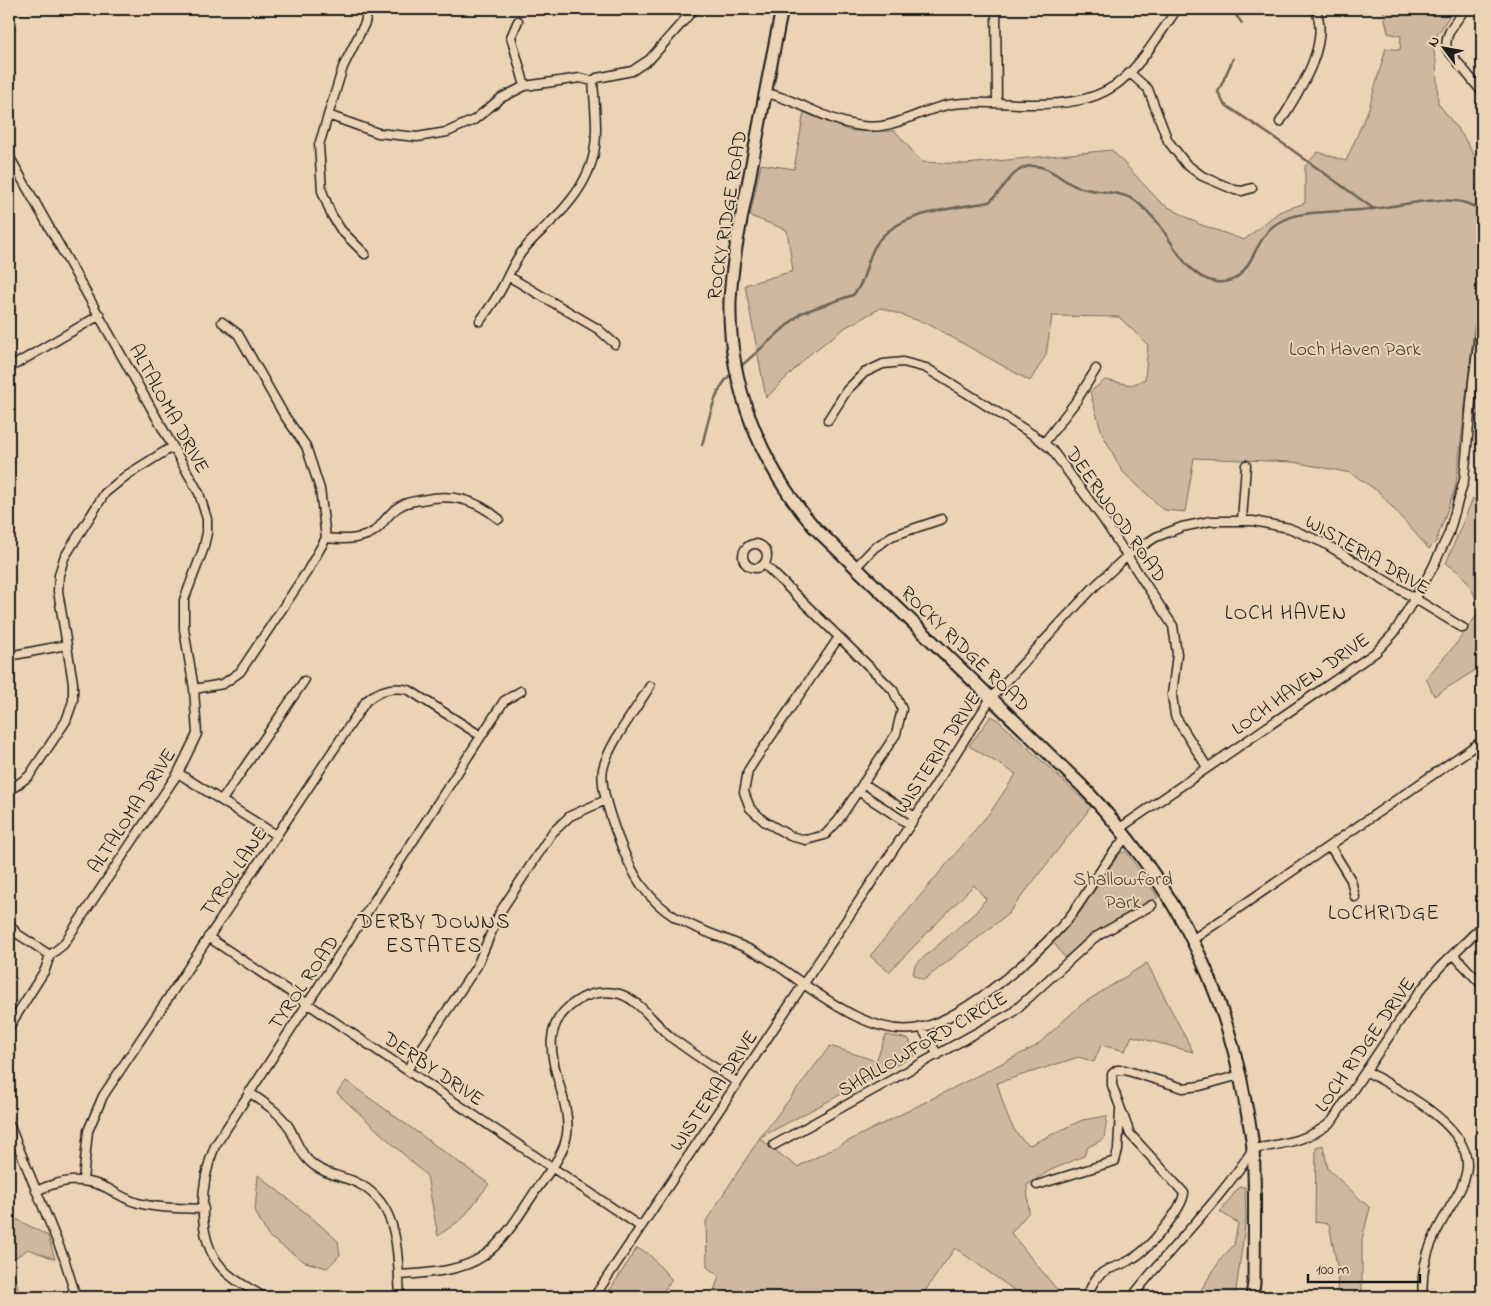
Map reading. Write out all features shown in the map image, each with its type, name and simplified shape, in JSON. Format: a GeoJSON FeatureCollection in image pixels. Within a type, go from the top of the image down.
{"type":"FeatureCollection","features":[{"type":"Feature","properties":{"kind":"main road","name":"ROCKY RIDGE ROAD"},"geometry":{"type":"LineString","coordinates":[[782,9],[732,274],[730,314],[732,340],[746,408],[769,465],[787,493],[814,527],[1082,786],[1124,832],[1166,891],[1192,940],[1226,1021],[1240,1075],[1253,1149],[1254,1282],[1252,1297]]}},
{"type":"Feature","properties":{"kind":"street"},"geometry":{"type":"LineString","coordinates":[[365,254],[342,230],[331,214],[322,191],[319,145],[343,67],[366,23],[368,9]]}},
{"type":"Feature","properties":{"kind":"street"},"geometry":{"type":"LineString","coordinates":[[328,115],[378,133],[417,137],[447,132],[474,120],[501,98],[525,86],[580,78],[593,81],[632,71],[650,58],[694,9]]}},
{"type":"Feature","properties":{"kind":"street"},"geometry":{"type":"LineString","coordinates":[[996,9],[997,102]]}},
{"type":"Feature","properties":{"kind":"street"},"geometry":{"type":"LineString","coordinates":[[766,92],[839,121],[871,127],[894,123],[944,106],[997,102],[1042,104],[1081,101],[1106,93],[1130,73],[1177,9]]}},
{"type":"Feature","properties":{"kind":"street"},"geometry":{"type":"LineString","coordinates":[[1280,122],[1305,80],[1315,53],[1320,23],[1315,9]]}},
{"type":"Feature","properties":{"kind":"street"},"geometry":{"type":"LineString","coordinates":[[1465,9],[1447,36],[1447,49],[1482,92]]}},
{"type":"Feature","properties":{"kind":"street"},"geometry":{"type":"LineString","coordinates":[[518,21],[511,37],[525,86]]}},
{"type":"Feature","properties":{"kind":"street"},"geometry":{"type":"LineString","coordinates":[[1130,73],[1148,89],[1168,141],[1186,164],[1202,176],[1235,190],[1242,191],[1252,188]]}},
{"type":"Feature","properties":{"kind":"street"},"geometry":{"type":"LineString","coordinates":[[480,321],[503,287],[508,271],[522,251],[567,206],[591,168],[595,156],[597,131],[593,81]]}},
{"type":"Feature","properties":{"kind":"street","name":"ALTALOMA DRIVE"},"geometry":{"type":"LineString","coordinates":[[9,156],[199,493],[207,519],[207,533],[203,550],[184,600],[184,629],[194,689],[197,734],[178,773],[63,944],[50,955],[45,970],[9,1027]]}},
{"type":"Feature","properties":{"kind":"street"},"geometry":{"type":"LineString","coordinates":[[508,276],[598,329],[614,344]]}},
{"type":"Feature","properties":{"kind":"street"},"geometry":{"type":"LineString","coordinates":[[9,368],[100,315]]}},
{"type":"Feature","properties":{"kind":"street","name":"LOCH HAVEN DRIVE"},"geometry":{"type":"LineString","coordinates":[[921,1028],[948,1016],[995,988],[1015,972],[1066,921],[1115,849],[1124,832],[1207,767],[1380,648],[1394,633],[1444,549],[1464,480],[1473,381],[1482,317]]}},
{"type":"Feature","properties":{"kind":"street"},"geometry":{"type":"LineString","coordinates":[[194,689],[223,684],[240,672],[308,570],[326,538],[320,489],[306,446],[284,415],[238,334],[222,322]]}},
{"type":"Feature","properties":{"kind":"street","name":"DEERWOOD ROAD"},"geometry":{"type":"LineString","coordinates":[[828,420],[847,390],[864,373],[882,364],[903,362],[926,368],[1044,443],[1070,471],[1128,555],[1173,626],[1177,654],[1172,694],[1175,716],[1207,767]]}},
{"type":"Feature","properties":{"kind":"street"},"geometry":{"type":"LineString","coordinates":[[1044,443],[1096,369]]}},
{"type":"Feature","properties":{"kind":"street"},"geometry":{"type":"LineString","coordinates":[[9,791],[29,776],[66,721],[73,701],[73,684],[58,591],[58,575],[64,558],[105,492],[127,475],[172,447]]}},
{"type":"Feature","properties":{"kind":"street"},"geometry":{"type":"LineString","coordinates":[[1242,520],[1246,464]]}},
{"type":"Feature","properties":{"kind":"street"},"geometry":{"type":"LineString","coordinates":[[326,538],[342,540],[362,537],[378,528],[387,516],[402,504],[435,497],[457,497],[469,500],[484,506],[499,519]]}},
{"type":"Feature","properties":{"kind":"street"},"geometry":{"type":"LineString","coordinates":[[855,568],[874,548],[892,536],[942,519]]}},
{"type":"Feature","properties":{"kind":"street","name":"WISTERIA DRIVE"},"geometry":{"type":"LineString","coordinates":[[594,1297],[910,825],[991,698],[1093,588],[1128,555],[1156,537],[1182,527],[1211,521],[1242,520],[1290,528],[1324,543],[1463,628]]}},
{"type":"Feature","properties":{"kind":"street"},"geometry":{"type":"LineString","coordinates":[[764,564],[839,637],[893,690],[902,709],[896,734],[832,829],[816,838],[806,840],[790,836],[756,815],[746,800],[744,792],[745,782],[751,766],[839,637]]}},
{"type":"Feature","properties":{"kind":"street"},"geometry":{"type":"LineString","coordinates":[[9,656],[66,645]]}},
{"type":"Feature","properties":{"kind":"street"},"geometry":{"type":"LineString","coordinates":[[222,800],[304,681]]}},
{"type":"Feature","properties":{"kind":"street"},"geometry":{"type":"LineString","coordinates":[[650,686],[612,748],[604,767],[602,784],[632,870],[643,888],[657,903],[691,925],[749,948],[863,1021],[892,1028],[921,1028],[938,1055]]}},
{"type":"Feature","properties":{"kind":"street","name":"TYROL LANE"},"geometry":{"type":"LineString","coordinates":[[83,1180],[88,1131],[96,1109],[110,1085],[361,707],[377,693],[396,688],[409,690],[481,736]]}},
{"type":"Feature","properties":{"kind":"street","name":"TYROL ROAD"},"geometry":{"type":"LineString","coordinates":[[264,1297],[230,1276],[217,1262],[207,1244],[204,1209],[205,1182],[210,1157],[221,1133],[370,911],[398,860],[504,701],[521,691]]}},
{"type":"Feature","properties":{"kind":"street"},"geometry":{"type":"LineString","coordinates":[[1192,940],[1482,741]]}},
{"type":"Feature","properties":{"kind":"street"},"geometry":{"type":"LineString","coordinates":[[178,773],[276,835]]}},
{"type":"Feature","properties":{"kind":"street"},"geometry":{"type":"LineString","coordinates":[[864,783],[915,817]]}},
{"type":"Feature","properties":{"kind":"street"},"geometry":{"type":"LineString","coordinates":[[858,791],[910,825]]}},
{"type":"Feature","properties":{"kind":"street"},"geometry":{"type":"LineString","coordinates":[[406,1070],[477,966],[500,912],[552,833],[570,816],[606,800]]}},
{"type":"Feature","properties":{"kind":"street"},"geometry":{"type":"LineString","coordinates":[[1330,846],[1351,880],[1355,897]]}},
{"type":"Feature","properties":{"kind":"street","name":"SHALLOWFORD CIRCLE"},"geometry":{"type":"LineString","coordinates":[[774,1145],[1012,1013],[1094,938],[1152,905]]}},
{"type":"Feature","properties":{"kind":"street"},"geometry":{"type":"LineString","coordinates":[[9,923],[16,933],[50,955]]}},
{"type":"Feature","properties":{"kind":"street","name":"LOCH RIDGE DRIVE"},"geometry":{"type":"LineString","coordinates":[[1253,1149],[1297,1141],[1321,1131],[1332,1121],[1419,992],[1452,954],[1482,926]]}},
{"type":"Feature","properties":{"kind":"street","name":"DERBY DRIVE"},"geometry":{"type":"LineString","coordinates":[[208,937],[642,1227]]}},
{"type":"Feature","properties":{"kind":"street"},"geometry":{"type":"LineString","coordinates":[[1452,954],[1482,985]]}},
{"type":"Feature","properties":{"kind":"street"},"geometry":{"type":"LineString","coordinates":[[399,1275],[453,1270],[486,1255],[505,1236],[552,1167],[565,1143],[567,1124],[553,1060],[552,1041],[560,1017],[572,1004],[587,996],[608,993],[626,997],[672,1038],[737,1082]]}},
{"type":"Feature","properties":{"kind":"street"},"geometry":{"type":"LineString","coordinates":[[1087,1297],[1096,1276],[1104,1270],[1134,1258],[1148,1246],[1184,1197],[1184,1190],[1130,1134],[1112,1085],[1112,1074],[1117,1070],[1125,1070],[1183,1088],[1200,1086],[1240,1075]]}},
{"type":"Feature","properties":{"kind":"street"},"geometry":{"type":"LineString","coordinates":[[1366,1071],[1439,1118],[1459,1138],[1467,1158],[1466,1172],[1461,1188],[1427,1250],[1422,1279],[1423,1297]]}},
{"type":"Feature","properties":{"kind":"street"},"geometry":{"type":"LineString","coordinates":[[249,1092],[282,1119],[301,1151],[312,1164],[326,1172],[360,1185],[379,1199],[394,1228],[400,1297]]}},
{"type":"Feature","properties":{"kind":"street"},"geometry":{"type":"LineString","coordinates":[[1037,1185],[1115,1161],[1118,1150],[1120,1106]]}},
{"type":"Feature","properties":{"kind":"street"},"geometry":{"type":"LineString","coordinates":[[9,1124],[64,1258],[76,1297]]}},
{"type":"Feature","properties":{"kind":"street"},"geometry":{"type":"LineString","coordinates":[[1132,1297],[1165,1255],[1232,1182],[1253,1149]]}},
{"type":"Feature","properties":{"kind":"street"},"geometry":{"type":"LineString","coordinates":[[36,1191],[65,1181],[83,1180],[100,1184],[137,1203],[168,1208],[204,1209]]}},
{"type":"Feature","properties":{"kind":"green space","name":"Loch Haven Park"},"geometry":{"type":"Polygon","coordinates":[[[1383,9],[1454,9],[1432,43],[1436,62],[1438,103],[1463,136],[1482,169],[1482,309],[1474,327],[1456,485],[1436,542],[1429,549],[1379,492],[1351,473],[1293,462],[1194,458],[1185,512],[1164,510],[1122,471],[1102,433],[1090,392],[1105,380],[1132,385],[1145,379],[1148,345],[1119,317],[1052,316],[1046,355],[1030,381],[928,324],[881,308],[846,327],[810,354],[766,398],[745,285],[793,271],[787,230],[750,216],[761,164],[794,169],[804,112],[850,131],[895,131],[922,162],[965,164],[1112,150],[1161,203],[1199,224],[1244,240],[1279,212],[1305,203],[1305,166],[1318,152],[1346,161],[1369,108],[1386,48],[1400,50],[1401,36],[1388,33],[1383,9]]]}},
{"type":"Feature","properties":{"kind":"green space"},"geometry":{"type":"Polygon","coordinates":[[[1482,367],[1482,448],[1475,443],[1482,367]]]}},
{"type":"Feature","properties":{"kind":"green space"},"geometry":{"type":"Polygon","coordinates":[[[1473,498],[1482,506],[1482,666],[1434,696],[1426,678],[1456,644],[1479,612],[1472,589],[1465,578],[1446,563],[1473,498]]]}},
{"type":"Feature","properties":{"kind":"green space"},"geometry":{"type":"Polygon","coordinates":[[[991,716],[997,719],[1091,807],[1008,914],[924,980],[913,975],[915,965],[976,912],[986,899],[974,885],[889,972],[870,956],[991,811],[1016,774],[969,746],[991,716]]]}},
{"type":"Feature","properties":{"kind":"green space","name":"Shallowford Park"},"geometry":{"type":"Polygon","coordinates":[[[1126,851],[1158,897],[1093,934],[1065,958],[1051,939],[1079,914],[1118,855],[1126,851]]]}},
{"type":"Feature","properties":{"kind":"green space"},"geometry":{"type":"Polygon","coordinates":[[[1147,963],[1193,1052],[1132,1036],[1125,1051],[1101,1045],[1094,1062],[1079,1057],[997,1083],[1012,1126],[1017,1134],[1030,1145],[1082,1120],[1107,1116],[1104,1139],[1088,1147],[1084,1156],[1051,1170],[1027,1185],[1029,1212],[1011,1233],[1063,1297],[1024,1297],[955,1248],[921,1297],[702,1297],[714,1291],[719,1276],[707,1267],[706,1221],[759,1138],[797,1167],[1036,1046],[1082,1004],[1147,963]]]}},
{"type":"Feature","properties":{"kind":"green space"},"geometry":{"type":"Polygon","coordinates":[[[886,1035],[909,1039],[915,1055],[760,1137],[830,1046],[876,1061],[886,1035]]]}},
{"type":"Feature","properties":{"kind":"green space"},"geometry":{"type":"Polygon","coordinates":[[[346,1081],[489,1184],[463,1218],[438,1236],[427,1176],[337,1093],[346,1081]]]}},
{"type":"Feature","properties":{"kind":"green space"},"geometry":{"type":"Polygon","coordinates":[[[1323,1145],[1328,1169],[1370,1208],[1362,1239],[1362,1297],[1337,1297],[1338,1271],[1329,1224],[1315,1222],[1316,1147],[1323,1145]]]}},
{"type":"Feature","properties":{"kind":"green space"},"geometry":{"type":"Polygon","coordinates":[[[258,1175],[338,1241],[340,1255],[327,1268],[305,1262],[268,1236],[255,1211],[258,1175]]]}},
{"type":"Feature","properties":{"kind":"green space"},"geometry":{"type":"Polygon","coordinates":[[[1239,1187],[1245,1187],[1246,1219],[1235,1297],[1200,1297],[1201,1290],[1221,1259],[1234,1245],[1238,1223],[1220,1212],[1239,1187]]]}},
{"type":"Feature","properties":{"kind":"green space"},"geometry":{"type":"Polygon","coordinates":[[[9,1215],[48,1236],[55,1259],[28,1249],[10,1261],[21,1297],[9,1297],[9,1215]]]}},
{"type":"Feature","properties":{"kind":"green space"},"geometry":{"type":"Polygon","coordinates":[[[637,1248],[649,1254],[672,1280],[659,1297],[613,1297],[608,1293],[637,1248]]]}},
{"type":"Feature","properties":{"kind":"waterway"},"geometry":{"type":"LineString","coordinates":[[1231,9],[1242,23]]}},
{"type":"Feature","properties":{"kind":"waterway"},"geometry":{"type":"LineString","coordinates":[[1233,59],[1218,92],[1224,104],[1374,209]]}},
{"type":"Feature","properties":{"kind":"waterway"},"geometry":{"type":"LineString","coordinates":[[740,367],[801,313],[853,295],[863,279],[873,250],[881,237],[893,227],[924,214],[989,202],[1018,171],[1031,166],[1049,170],[1075,186],[1123,195],[1137,202],[1158,223],[1184,262],[1198,275],[1216,282],[1228,281],[1237,277],[1250,262],[1265,234],[1280,222],[1297,215],[1371,209],[1444,200],[1461,202],[1482,211]]}},
{"type":"Feature","properties":{"kind":"waterway"},"geometry":{"type":"LineString","coordinates":[[702,445],[716,396],[726,379],[733,372]]}},
{"type":"Feature","properties":{"kind":"district","name":"LOCH HAVEN"},"geometry":{"type":"Point","coordinates":[1286,612]}},
{"type":"Feature","properties":{"kind":"district","name":"LOCHRIDGE"},"geometry":{"type":"Point","coordinates":[1384,912]}},
{"type":"Feature","properties":{"kind":"district","name":"DERBY DOWNS ESTATES"},"geometry":{"type":"Point","coordinates":[434,933]}}]}
